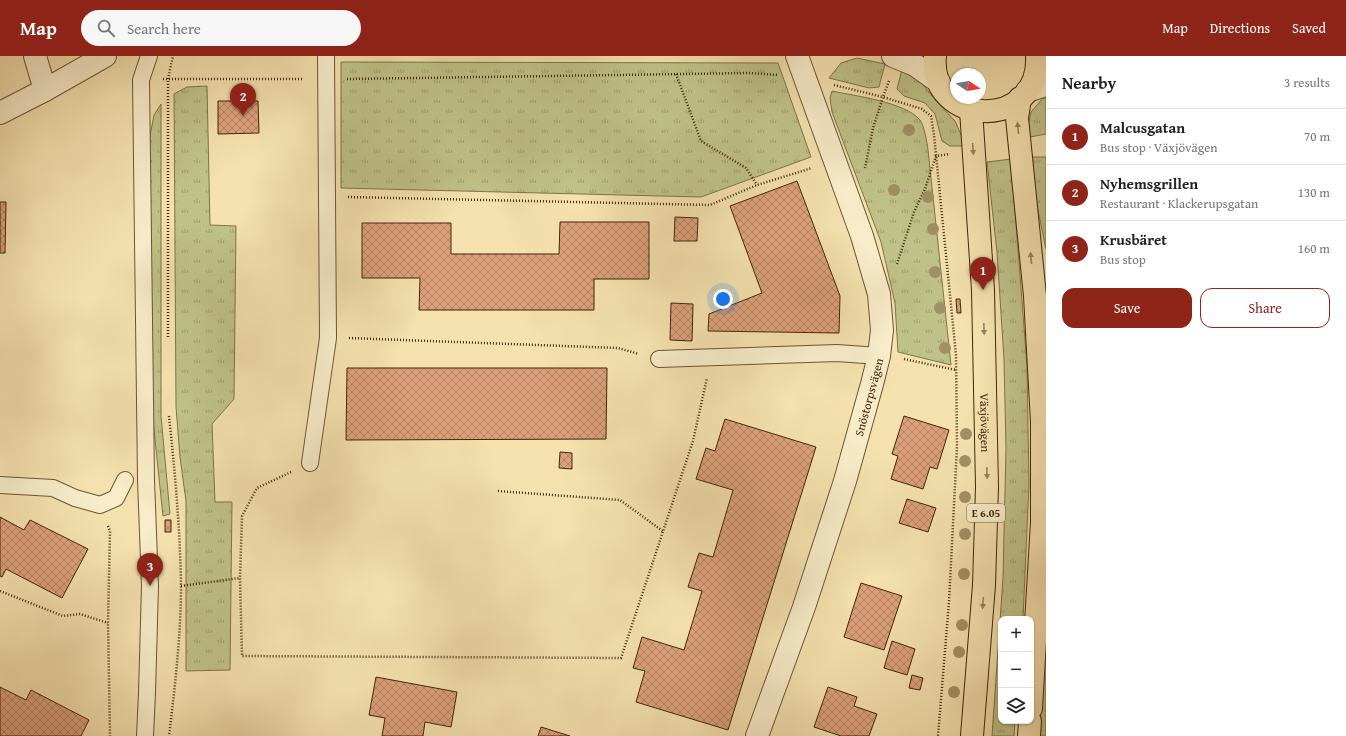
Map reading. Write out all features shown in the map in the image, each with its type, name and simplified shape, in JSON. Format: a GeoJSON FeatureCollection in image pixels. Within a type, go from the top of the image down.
{"type":"FeatureCollection","features":[{"type":"Feature","properties":{"kind":"highway"},"geometry":{"type":"LineString","coordinates":[[935,56],[935,67],[939,82],[952,100],[971,110],[988,112],[997,111],[1014,104],[1031,91]]}},
{"type":"Feature","properties":{"kind":"highway"},"geometry":{"type":"LineString","coordinates":[[1032,688],[1042,522],[1042,422],[1035,296],[1017,118],[1031,91],[1031,84],[1036,71],[1037,56]]}},
{"type":"Feature","properties":{"kind":"highway","name":"Växjövägen"},"geometry":{"type":"LineString","coordinates":[[971,110],[983,290],[987,487],[984,585],[972,736]]}},
{"type":"Feature","properties":{"kind":"highway"},"geometry":{"type":"LineString","coordinates":[[1029,736],[1030,724]]}},
{"type":"Feature","properties":{"kind":"street"},"geometry":{"type":"LineString","coordinates":[[35,56],[45,90]]}},
{"type":"Feature","properties":{"kind":"street"},"geometry":{"type":"LineString","coordinates":[[0,113],[45,90],[105,56]]}},
{"type":"Feature","properties":{"kind":"street","name":"Snöstorpsvägen"},"geometry":{"type":"LineString","coordinates":[[757,736],[804,607],[845,481],[879,356],[882,330],[879,294],[862,236],[797,56]]}},
{"type":"Feature","properties":{"kind":"street"},"geometry":{"type":"LineString","coordinates":[[895,57],[915,65],[939,82]]}},
{"type":"Feature","properties":{"kind":"lane"},"geometry":{"type":"LineString","coordinates":[[145,736],[150,586],[146,480],[141,80],[149,56]]}},
{"type":"Feature","properties":{"kind":"lane"},"geometry":{"type":"LineString","coordinates":[[310,463],[328,338],[326,56]]}},
{"type":"Feature","properties":{"kind":"lane"},"geometry":{"type":"LineString","coordinates":[[659,360],[837,353],[879,356]]}},
{"type":"Feature","properties":{"kind":"lane"},"geometry":{"type":"LineString","coordinates":[[0,485],[53,488],[75,498],[100,505],[116,498],[125,480]]}},
{"type":"Feature","properties":{"kind":"path"},"geometry":{"type":"LineString","coordinates":[[168,338],[168,79],[173,56]]}},
{"type":"Feature","properties":{"kind":"path"},"geometry":{"type":"LineString","coordinates":[[864,174],[873,128],[895,57]]}},
{"type":"Feature","properties":{"kind":"path"},"geometry":{"type":"LineString","coordinates":[[141,80],[750,73],[805,78],[883,97],[922,109],[931,116],[956,355],[957,446],[950,602],[938,736]]}},
{"type":"Feature","properties":{"kind":"path"},"geometry":{"type":"LineString","coordinates":[[676,74],[701,141],[746,168],[757,186]]}},
{"type":"Feature","properties":{"kind":"path"},"geometry":{"type":"LineString","coordinates":[[879,294],[897,264],[914,212],[925,189],[936,156]]}},
{"type":"Feature","properties":{"kind":"path"},"geometry":{"type":"LineString","coordinates":[[327,197],[710,205],[757,186],[835,160]]}},
{"type":"Feature","properties":{"kind":"path"},"geometry":{"type":"LineString","coordinates":[[328,338],[618,348],[659,360]]}},
{"type":"Feature","properties":{"kind":"path"},"geometry":{"type":"LineString","coordinates":[[879,356],[894,356],[956,370]]}},
{"type":"Feature","properties":{"kind":"path"},"geometry":{"type":"LineString","coordinates":[[310,463],[257,488],[242,516],[240,578],[242,656],[621,658],[693,441],[712,358]]}},
{"type":"Feature","properties":{"kind":"path"},"geometry":{"type":"LineString","coordinates":[[168,409],[177,493],[181,586],[176,672],[169,736]]}},
{"type":"Feature","properties":{"kind":"path"},"geometry":{"type":"LineString","coordinates":[[498,491],[620,500],[664,532]]}},
{"type":"Feature","properties":{"kind":"path"},"geometry":{"type":"LineString","coordinates":[[100,505],[110,531],[108,623],[110,736]]}},
{"type":"Feature","properties":{"kind":"path"},"geometry":{"type":"LineString","coordinates":[[181,586],[240,578]]}},
{"type":"Feature","properties":{"kind":"path"},"geometry":{"type":"LineString","coordinates":[[0,591],[63,616],[80,614],[108,623]]}},
{"type":"Feature","properties":{"kind":"green space"},"geometry":{"type":"Polygon","coordinates":[[[857,58],[885,64],[879,87],[869,88],[829,78],[841,63],[857,58]]]}},
{"type":"Feature","properties":{"kind":"green space"},"geometry":{"type":"Polygon","coordinates":[[[341,62],[778,63],[811,157],[701,197],[341,188],[341,62]]]}},
{"type":"Feature","properties":{"kind":"green space"},"geometry":{"type":"Polygon","coordinates":[[[902,69],[920,81],[955,121],[966,146],[950,146],[942,141],[935,114],[925,103],[904,96],[897,89],[902,69]]]}},
{"type":"Feature","properties":{"kind":"green space"},"geometry":{"type":"Polygon","coordinates":[[[207,86],[210,225],[236,226],[234,399],[212,424],[215,502],[232,502],[230,670],[186,671],[186,501],[180,457],[176,407],[174,94],[187,87],[207,86]]]}},
{"type":"Feature","properties":{"kind":"green space"},"geometry":{"type":"Polygon","coordinates":[[[832,91],[892,104],[913,114],[921,122],[928,150],[951,365],[898,352],[895,303],[881,242],[832,112],[830,98],[832,91]]]}},
{"type":"Feature","properties":{"kind":"green space"},"geometry":{"type":"Polygon","coordinates":[[[1043,98],[1046,98],[1046,134],[1025,138],[1031,112],[1043,98]]]}},
{"type":"Feature","properties":{"kind":"green space"},"geometry":{"type":"Polygon","coordinates":[[[161,104],[161,416],[170,514],[163,516],[154,430],[150,359],[149,141],[154,115],[161,104]]]}},
{"type":"Feature","properties":{"kind":"green space"},"geometry":{"type":"Polygon","coordinates":[[[1031,157],[1046,157],[1046,249],[1036,201],[1031,157]]]}},
{"type":"Feature","properties":{"kind":"green space"},"geometry":{"type":"Polygon","coordinates":[[[1011,159],[1027,366],[1029,484],[1023,616],[1000,616],[1003,578],[1006,448],[1004,359],[997,252],[987,162],[1011,159]]]}},
{"type":"Feature","properties":{"kind":"green space"},"geometry":{"type":"Polygon","coordinates":[[[1046,467],[1046,736],[1031,736],[1032,724],[1034,724],[1034,682],[1046,467]]]}},
{"type":"Feature","properties":{"kind":"green space"},"geometry":{"type":"Polygon","coordinates":[[[998,650],[998,724],[1015,724],[1014,736],[992,736],[998,650]]]}},
{"type":"Feature","properties":{"kind":"building"},"geometry":{"type":"Polygon","coordinates":[[[218,101],[258,101],[259,133],[218,134],[218,101]]]}},
{"type":"Feature","properties":{"kind":"building"},"geometry":{"type":"Polygon","coordinates":[[[797,181],[840,296],[839,333],[708,331],[709,314],[762,293],[730,206],[797,181]]]}},
{"type":"Feature","properties":{"kind":"building"},"geometry":{"type":"Polygon","coordinates":[[[0,202],[6,202],[5,253],[0,253],[0,202]]]}},
{"type":"Feature","properties":{"kind":"building"},"geometry":{"type":"Polygon","coordinates":[[[675,217],[698,218],[697,241],[674,241],[675,217]]]}},
{"type":"Feature","properties":{"kind":"building"},"geometry":{"type":"Polygon","coordinates":[[[560,222],[649,222],[649,279],[594,279],[594,310],[419,310],[420,278],[362,278],[362,223],[451,223],[451,254],[559,254],[560,222]]]}},
{"type":"Feature","properties":{"kind":"building"},"geometry":{"type":"Polygon","coordinates":[[[956,299],[960,299],[961,313],[957,313],[956,299]]]}},
{"type":"Feature","properties":{"kind":"building"},"geometry":{"type":"Polygon","coordinates":[[[671,303],[693,304],[692,341],[670,340],[671,303]]]}},
{"type":"Feature","properties":{"kind":"building"},"geometry":{"type":"Polygon","coordinates":[[[347,368],[607,368],[606,439],[346,440],[347,368]]]}},
{"type":"Feature","properties":{"kind":"building"},"geometry":{"type":"Polygon","coordinates":[[[904,416],[949,430],[937,469],[930,467],[923,489],[891,479],[898,456],[892,454],[904,416]]]}},
{"type":"Feature","properties":{"kind":"building"},"geometry":{"type":"Polygon","coordinates":[[[725,419],[816,447],[728,730],[636,702],[645,671],[633,668],[642,637],[684,650],[702,591],[688,587],[699,553],[713,557],[733,490],[696,479],[706,448],[715,451],[725,419]]]}},
{"type":"Feature","properties":{"kind":"building"},"geometry":{"type":"Polygon","coordinates":[[[560,452],[572,453],[572,469],[559,468],[560,452]]]}},
{"type":"Feature","properties":{"kind":"building"},"geometry":{"type":"Polygon","coordinates":[[[907,499],[936,508],[928,532],[899,523],[907,499]]]}},
{"type":"Feature","properties":{"kind":"building"},"geometry":{"type":"Polygon","coordinates":[[[0,517],[24,530],[30,520],[88,549],[62,598],[6,569],[2,577],[0,576],[0,517]]]}},
{"type":"Feature","properties":{"kind":"building"},"geometry":{"type":"Polygon","coordinates":[[[165,520],[171,520],[171,532],[165,532],[165,520]]]}},
{"type":"Feature","properties":{"kind":"building"},"geometry":{"type":"Polygon","coordinates":[[[861,583],[902,596],[884,650],[844,637],[861,583]]]}},
{"type":"Feature","properties":{"kind":"building"},"geometry":{"type":"Polygon","coordinates":[[[892,641],[915,649],[907,675],[884,668],[892,641]]]}},
{"type":"Feature","properties":{"kind":"building"},"geometry":{"type":"Polygon","coordinates":[[[912,675],[923,678],[920,690],[909,688],[912,675]]]}},
{"type":"Feature","properties":{"kind":"building"},"geometry":{"type":"Polygon","coordinates":[[[376,677],[457,692],[451,727],[425,722],[423,736],[382,736],[385,718],[369,715],[376,677]]]}},
{"type":"Feature","properties":{"kind":"building"},"geometry":{"type":"Polygon","coordinates":[[[0,687],[26,700],[31,690],[89,720],[81,736],[0,736],[0,687]]]}},
{"type":"Feature","properties":{"kind":"building"},"geometry":{"type":"Polygon","coordinates":[[[828,687],[857,697],[854,706],[877,714],[869,736],[841,736],[814,727],[828,687]]]}},
{"type":"Feature","properties":{"kind":"building"},"geometry":{"type":"Polygon","coordinates":[[[541,727],[570,736],[538,736],[541,727]]]}},
{"type":"Feature","properties":{"kind":"place","name":"Nyhemsgrillen"},"geometry":{"type":"Point","coordinates":[243,116]}},
{"type":"Feature","properties":{"kind":"place","name":"Malcusgatan"},"geometry":{"type":"Point","coordinates":[983,290]}},
{"type":"Feature","properties":{"kind":"place","name":"Krusbäret"},"geometry":{"type":"Point","coordinates":[150,586]}}]}
